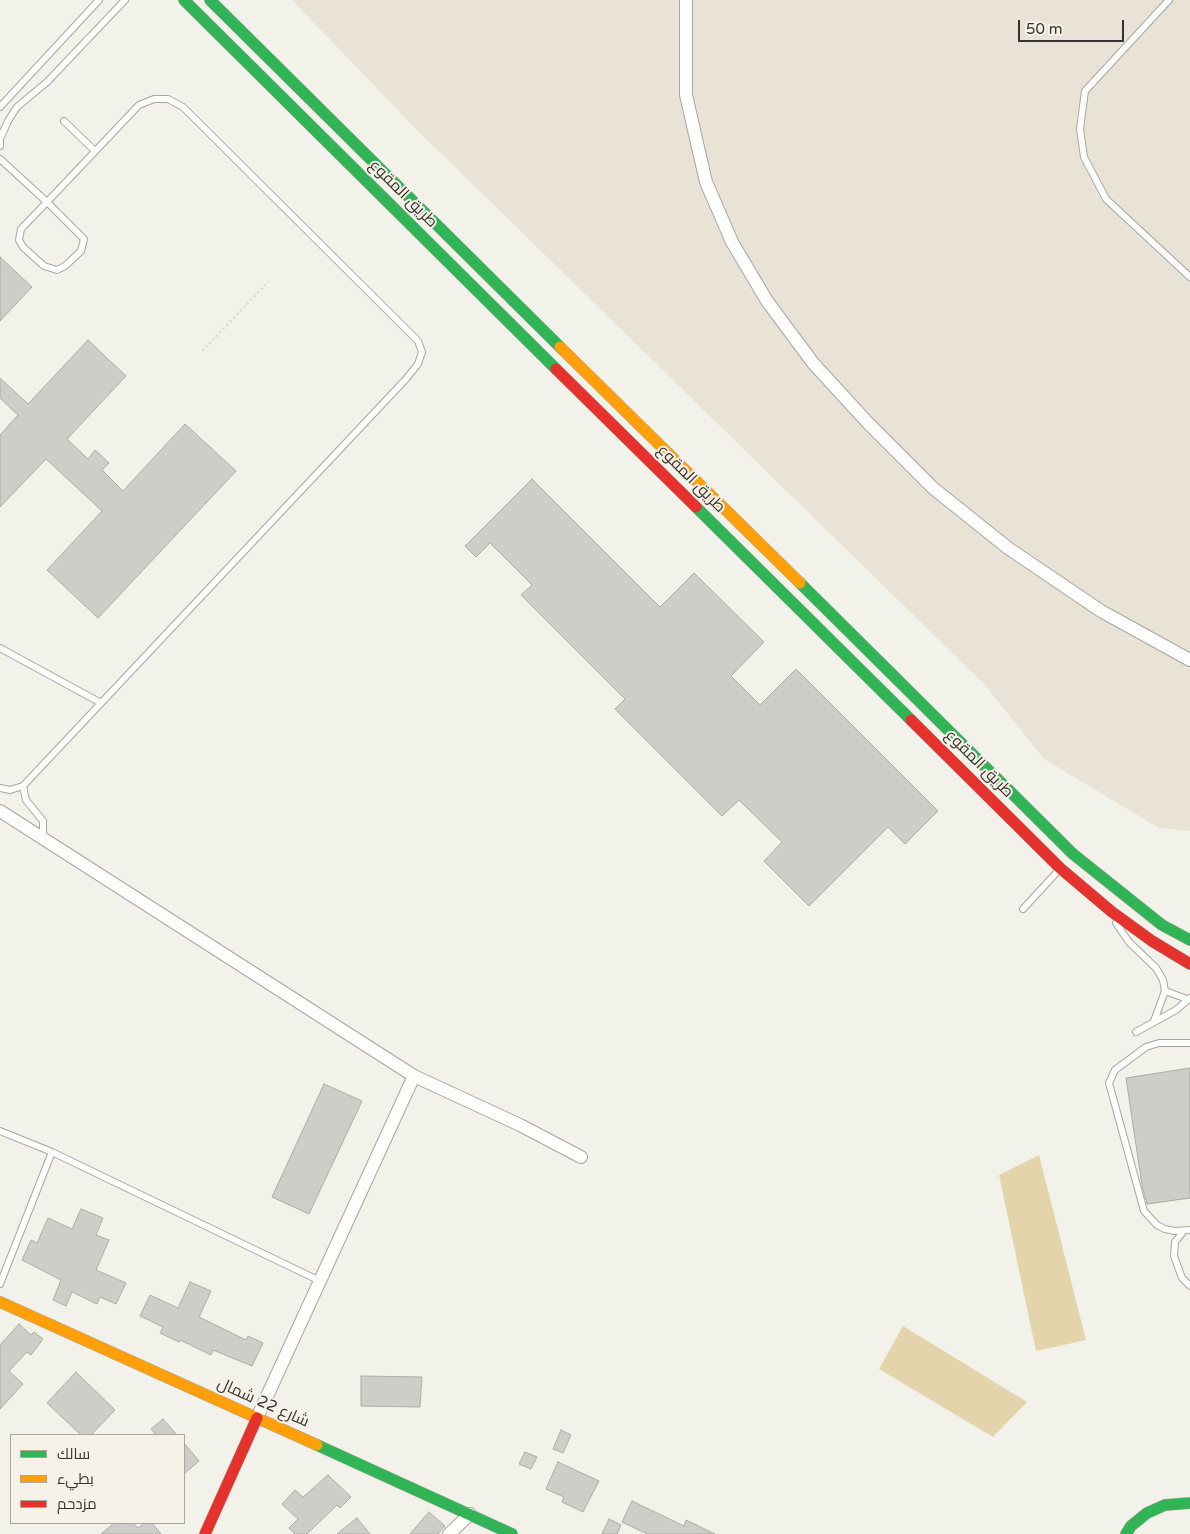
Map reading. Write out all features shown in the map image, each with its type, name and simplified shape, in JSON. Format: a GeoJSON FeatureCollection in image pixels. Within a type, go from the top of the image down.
{"type":"FeatureCollection","features":[{"type":"Feature","properties":{"kind":"main road","name":"طريق المقوع"},"geometry":{"type":"LineString","coordinates":[[210,0],[1073,854],[1162,925],[1190,940]]}},
{"type":"Feature","properties":{"kind":"main road","name":"طريق المقوع"},"geometry":{"type":"LineString","coordinates":[[181,1],[193,9],[1060,868],[1112,912],[1152,941],[1190,964]]}},
{"type":"Feature","properties":{"kind":"main road","name":"شارع 22 شمال"},"geometry":{"type":"LineString","coordinates":[[0,1302],[512,1534]]}},
{"type":"Feature","properties":{"kind":"main road"},"geometry":{"type":"LineString","coordinates":[[205,1534],[257,1418]]}},
{"type":"Feature","properties":{"kind":"main road"},"geometry":{"type":"LineString","coordinates":[[1126,1534],[1131,1526],[1147,1512],[1165,1505],[1190,1502]]}},
{"type":"Feature","properties":{"kind":"street"},"geometry":{"type":"LineString","coordinates":[[686,0],[686,95],[706,182],[732,242],[767,301],[813,363],[868,423],[934,488],[1008,548],[1101,611],[1188,656]]}},
{"type":"Feature","properties":{"kind":"street"},"geometry":{"type":"LineString","coordinates":[[0,811],[414,1076],[520,1125],[581,1157]]}},
{"type":"Feature","properties":{"kind":"street"},"geometry":{"type":"LineString","coordinates":[[257,1418],[414,1076]]}},
{"type":"Feature","properties":{"kind":"street"},"geometry":{"type":"LineString","coordinates":[[450,1534],[470,1514]]}},
{"type":"Feature","properties":{"kind":"lane"},"geometry":{"type":"LineString","coordinates":[[0,107],[99,0]]}},
{"type":"Feature","properties":{"kind":"lane"},"geometry":{"type":"LineString","coordinates":[[0,146],[0,135],[18,107],[48,82],[125,0]]}},
{"type":"Feature","properties":{"kind":"lane"},"geometry":{"type":"LineString","coordinates":[[1169,0],[1086,91],[1080,129],[1084,157],[1106,199],[1190,277]]}},
{"type":"Feature","properties":{"kind":"lane"},"geometry":{"type":"LineString","coordinates":[[0,159],[47,202],[84,239],[81,251],[65,266],[57,270],[44,266],[23,247],[19,240],[22,229],[47,202],[139,105],[154,98],[168,99],[183,106],[418,341],[422,352],[418,364],[406,379],[23,786],[10,790],[0,788]]}},
{"type":"Feature","properties":{"kind":"lane"},"geometry":{"type":"LineString","coordinates":[[64,121],[95,152]]}},
{"type":"Feature","properties":{"kind":"lane"},"geometry":{"type":"LineString","coordinates":[[0,648],[101,703]]}},
{"type":"Feature","properties":{"kind":"lane"},"geometry":{"type":"LineString","coordinates":[[23,786],[26,800],[43,821],[42,838]]}},
{"type":"Feature","properties":{"kind":"lane"},"geometry":{"type":"LineString","coordinates":[[1023,909],[1060,868]]}},
{"type":"Feature","properties":{"kind":"lane"},"geometry":{"type":"LineString","coordinates":[[1112,912],[1120,931],[1156,968],[1165,991],[1154,1021]]}},
{"type":"Feature","properties":{"kind":"lane"},"geometry":{"type":"LineString","coordinates":[[1165,991],[1189,999]]}},
{"type":"Feature","properties":{"kind":"lane"},"geometry":{"type":"LineString","coordinates":[[1136,1032],[1176,1010],[1189,999]]}},
{"type":"Feature","properties":{"kind":"lane"},"geometry":{"type":"LineString","coordinates":[[1186,1231],[1174,1231],[1156,1225],[1144,1212],[1109,1083],[1115,1070],[1146,1047],[1159,1043],[1190,1043]]}},
{"type":"Feature","properties":{"kind":"lane"},"geometry":{"type":"LineString","coordinates":[[0,1132],[52,1152],[320,1281]]}},
{"type":"Feature","properties":{"kind":"lane"},"geometry":{"type":"LineString","coordinates":[[0,1284],[52,1152]]}},
{"type":"Feature","properties":{"kind":"lane"},"geometry":{"type":"LineString","coordinates":[[1186,1231],[1175,1242],[1174,1256],[1182,1278],[1190,1286]]}},
{"type":"Feature","properties":{"kind":"path"},"geometry":{"type":"LineString","coordinates":[[202,351],[268,281]]}},
{"type":"Feature","properties":{"kind":"shaded area"},"geometry":{"type":"Polygon","coordinates":[[[292,0],[1190,0],[1190,831],[1159,828],[1044,759],[984,684],[413,126],[292,0]]]}},
{"type":"Feature","properties":{"kind":"shaded area"},"geometry":{"type":"Polygon","coordinates":[[[1039,1155],[1086,1340],[1036,1351],[999,1175],[1039,1155]]]}},
{"type":"Feature","properties":{"kind":"shaded area"},"geometry":{"type":"Polygon","coordinates":[[[903,1326],[1027,1402],[993,1437],[879,1369],[903,1326]]]}},
{"type":"Feature","properties":{"kind":"building"},"geometry":{"type":"Polygon","coordinates":[[[0,257],[32,287],[0,321],[0,257]]]}},
{"type":"Feature","properties":{"kind":"building"},"geometry":{"type":"Polygon","coordinates":[[[88,340],[126,376],[67,439],[88,459],[95,450],[109,463],[102,470],[123,491],[185,424],[236,471],[98,618],[47,570],[102,511],[46,459],[0,507],[0,435],[18,415],[0,398],[0,378],[28,404],[88,340]]]}},
{"type":"Feature","properties":{"kind":"building"},"geometry":{"type":"Polygon","coordinates":[[[532,479],[660,607],[694,573],[764,642],[731,676],[760,705],[796,669],[938,811],[905,844],[888,827],[809,906],[764,861],[782,842],[739,800],[722,816],[615,709],[625,699],[521,595],[532,585],[490,543],[476,557],[465,546],[532,479]]]}},
{"type":"Feature","properties":{"kind":"building"},"geometry":{"type":"Polygon","coordinates":[[[1190,1068],[1190,1198],[1147,1204],[1142,1185],[1126,1078],[1190,1068]]]}},
{"type":"Feature","properties":{"kind":"building"},"geometry":{"type":"Polygon","coordinates":[[[324,1084],[362,1101],[309,1214],[272,1197],[324,1084]]]}},
{"type":"Feature","properties":{"kind":"building"},"geometry":{"type":"Polygon","coordinates":[[[81,1209],[103,1218],[96,1235],[109,1240],[96,1270],[126,1283],[116,1304],[100,1297],[97,1304],[72,1292],[66,1306],[53,1300],[61,1280],[22,1260],[31,1240],[37,1243],[48,1218],[72,1229],[81,1209]]]}},
{"type":"Feature","properties":{"kind":"building"},"geometry":{"type":"Polygon","coordinates":[[[190,1282],[211,1291],[199,1317],[246,1340],[248,1336],[263,1343],[252,1366],[213,1350],[211,1355],[180,1340],[179,1342],[160,1333],[163,1327],[140,1316],[150,1295],[178,1308],[190,1282]]]}},
{"type":"Feature","properties":{"kind":"building"},"geometry":{"type":"Polygon","coordinates":[[[19,1324],[31,1335],[34,1332],[43,1339],[31,1355],[27,1352],[9,1371],[23,1384],[0,1409],[0,1345],[19,1324]]]}},
{"type":"Feature","properties":{"kind":"building"},"geometry":{"type":"Polygon","coordinates":[[[76,1372],[115,1410],[92,1434],[80,1434],[47,1403],[76,1372]]]}},
{"type":"Feature","properties":{"kind":"building"},"geometry":{"type":"Polygon","coordinates":[[[361,1376],[422,1377],[420,1407],[361,1406],[361,1376]]]}},
{"type":"Feature","properties":{"kind":"building"},"geometry":{"type":"Polygon","coordinates":[[[163,1419],[176,1434],[155,1434],[151,1429],[163,1419]]]}},
{"type":"Feature","properties":{"kind":"building"},"geometry":{"type":"Polygon","coordinates":[[[561,1430],[571,1435],[563,1453],[553,1449],[561,1430]]]}},
{"type":"Feature","properties":{"kind":"building"},"geometry":{"type":"Polygon","coordinates":[[[185,1444],[199,1461],[185,1473],[185,1444]]]}},
{"type":"Feature","properties":{"kind":"building"},"geometry":{"type":"Polygon","coordinates":[[[525,1452],[537,1457],[531,1469],[519,1464],[525,1452]]]}},
{"type":"Feature","properties":{"kind":"building"},"geometry":{"type":"Polygon","coordinates":[[[558,1462],[599,1481],[583,1512],[562,1502],[564,1497],[546,1489],[558,1462]]]}},
{"type":"Feature","properties":{"kind":"building"},"geometry":{"type":"Polygon","coordinates":[[[328,1475],[351,1497],[340,1508],[337,1505],[307,1534],[295,1534],[289,1528],[298,1519],[282,1504],[295,1490],[303,1497],[328,1475]]]}},
{"type":"Feature","properties":{"kind":"building"},"geometry":{"type":"Polygon","coordinates":[[[632,1501],[684,1526],[686,1520],[715,1534],[647,1534],[622,1522],[632,1501]]]}},
{"type":"Feature","properties":{"kind":"building"},"geometry":{"type":"Polygon","coordinates":[[[429,1512],[445,1526],[438,1534],[410,1534],[429,1512]]]}},
{"type":"Feature","properties":{"kind":"building"},"geometry":{"type":"Polygon","coordinates":[[[357,1518],[370,1534],[337,1534],[357,1518]]]}},
{"type":"Feature","properties":{"kind":"building"},"geometry":{"type":"Polygon","coordinates":[[[609,1519],[621,1525],[617,1534],[602,1534],[609,1519]]]}},
{"type":"Feature","properties":{"kind":"building"},"geometry":{"type":"Polygon","coordinates":[[[113,1524],[134,1524],[138,1528],[143,1524],[153,1524],[161,1534],[101,1534],[113,1524]]]}},
{"type":"Feature","properties":{"kind":"traffic: fast"},"geometry":{"type":"LineString","coordinates":[[184,0],[556,369]]}},
{"type":"Feature","properties":{"kind":"traffic: fast"},"geometry":{"type":"LineString","coordinates":[[210,0],[560,347]]}},
{"type":"Feature","properties":{"kind":"traffic: fast"},"geometry":{"type":"LineString","coordinates":[[696,507],[911,720]]}},
{"type":"Feature","properties":{"kind":"traffic: fast"},"geometry":{"type":"LineString","coordinates":[[800,583],[1073,854],[1162,925],[1190,940]]}},
{"type":"Feature","properties":{"kind":"traffic: fast"},"geometry":{"type":"LineString","coordinates":[[317,1445],[512,1534]]}},
{"type":"Feature","properties":{"kind":"traffic: fast"},"geometry":{"type":"LineString","coordinates":[[1126,1534],[1131,1526],[1147,1513],[1165,1505],[1190,1503]]}},
{"type":"Feature","properties":{"kind":"traffic: slow"},"geometry":{"type":"LineString","coordinates":[[560,347],[800,583]]}},
{"type":"Feature","properties":{"kind":"traffic: slow"},"geometry":{"type":"LineString","coordinates":[[0,1302],[317,1445]]}},
{"type":"Feature","properties":{"kind":"traffic: jam"},"geometry":{"type":"LineString","coordinates":[[556,369],[696,507]]}},
{"type":"Feature","properties":{"kind":"traffic: jam"},"geometry":{"type":"LineString","coordinates":[[911,720],[1060,868],[1112,912],[1152,941],[1190,964]]}},
{"type":"Feature","properties":{"kind":"traffic: jam"},"geometry":{"type":"LineString","coordinates":[[205,1534],[257,1418]]}}]}
